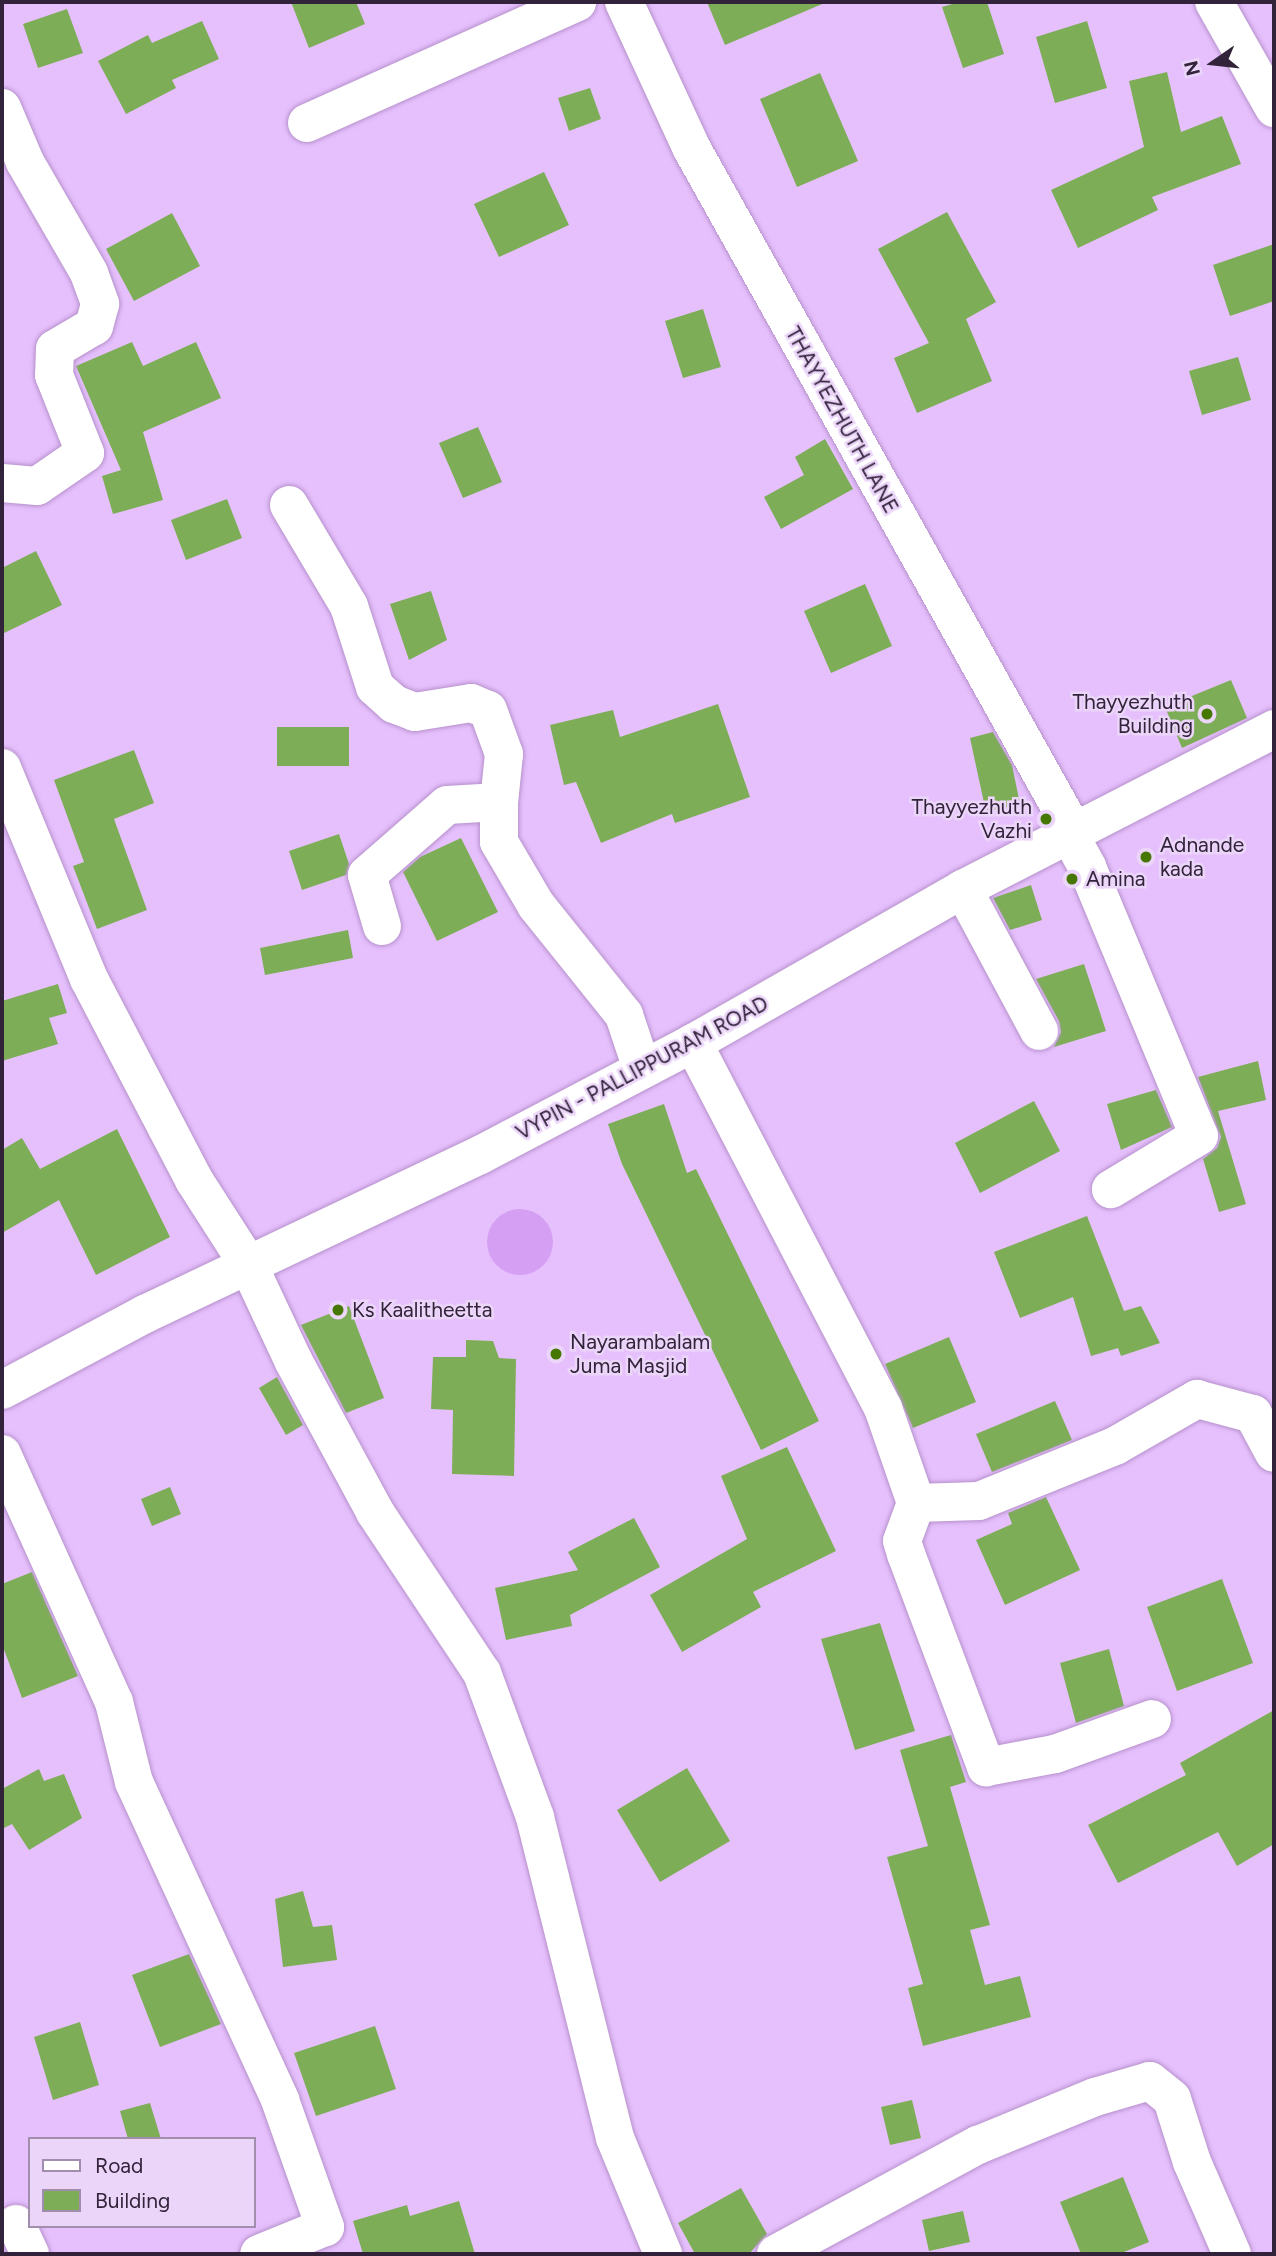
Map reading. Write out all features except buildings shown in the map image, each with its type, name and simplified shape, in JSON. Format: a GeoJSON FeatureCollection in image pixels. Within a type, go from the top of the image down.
{"type":"FeatureCollection","features":[{"type":"Feature","properties":{"kind":"street"},"geometry":{"type":"LineString","coordinates":[[307,123],[577,2]]}},
{"type":"Feature","properties":{"kind":"street","name":"THAYYEZHUTH LANE"},"geometry":{"type":"LineString","coordinates":[[624,2],[692,149],[1071,833],[1199,1136],[1111,1189]]}},
{"type":"Feature","properties":{"kind":"street"},"geometry":{"type":"LineString","coordinates":[[1214,2],[1274,108]]}},
{"type":"Feature","properties":{"kind":"street"},"geometry":{"type":"LineString","coordinates":[[2,108],[25,162],[89,273],[100,304],[94,326],[55,349],[54,375],[85,453],[37,486],[2,484]]}},
{"type":"Feature","properties":{"kind":"street"},"geometry":{"type":"LineString","coordinates":[[289,505],[349,606],[375,687],[394,704],[415,712],[471,703],[488,710],[504,754],[499,802],[499,842],[536,905],[624,1015],[642,1069]]}},
{"type":"Feature","properties":{"kind":"street","name":"VYPIN - PALLIPPURAM ROAD"},"geometry":{"type":"LineString","coordinates":[[2,1390],[248,1264],[480,1155],[692,1043],[963,890],[1071,833],[1271,738]]}},
{"type":"Feature","properties":{"kind":"street"},"geometry":{"type":"LineString","coordinates":[[2,768],[89,979],[194,1180],[248,1264],[294,1362],[376,1512],[482,1674],[535,1817],[615,2138],[663,2254]]}},
{"type":"Feature","properties":{"kind":"street"},"geometry":{"type":"LineString","coordinates":[[382,926],[367,875],[446,805],[499,802]]}},
{"type":"Feature","properties":{"kind":"street"},"geometry":{"type":"LineString","coordinates":[[963,890],[1039,1031]]}},
{"type":"Feature","properties":{"kind":"street"},"geometry":{"type":"LineString","coordinates":[[692,1043],[883,1408],[916,1503],[902,1541],[986,1767],[1055,1754],[1152,1719]]}},
{"type":"Feature","properties":{"kind":"street"},"geometry":{"type":"LineString","coordinates":[[916,1503],[979,1501],[1115,1446],[1197,1399],[1252,1414],[1274,1453]]}},
{"type":"Feature","properties":{"kind":"street"},"geometry":{"type":"LineString","coordinates":[[2,1454],[114,1702],[134,1782],[279,2101],[328,2241],[258,2254]]}},
{"type":"Feature","properties":{"kind":"street"},"geometry":{"type":"LineString","coordinates":[[776,2254],[978,2145],[1095,2097],[1150,2081],[1172,2099],[1192,2162],[1233,2254]]}},
{"type":"Feature","properties":{"kind":"shaded area"},"geometry":{"type":"Polygon","coordinates":[[[520,1209],[533,1212],[543,1219],[550,1229],[553,1242],[550,1255],[543,1265],[533,1272],[520,1275],[507,1272],[497,1265],[490,1255],[487,1242],[490,1229],[497,1219],[507,1212],[520,1209]]]}},
{"type":"Feature","properties":{"kind":"place","name":"Thayyezhuth Building"},"geometry":{"type":"Point","coordinates":[1207,714]}},
{"type":"Feature","properties":{"kind":"place","name":"Thayyezhuth Vazhi"},"geometry":{"type":"Point","coordinates":[1046,819]}},
{"type":"Feature","properties":{"kind":"place","name":"Adnande kada"},"geometry":{"type":"Point","coordinates":[1146,857]}},
{"type":"Feature","properties":{"kind":"place","name":"Amina"},"geometry":{"type":"Point","coordinates":[1072,879]}},
{"type":"Feature","properties":{"kind":"place","name":"Ks Kaalitheetta"},"geometry":{"type":"Point","coordinates":[338,1310]}},
{"type":"Feature","properties":{"kind":"place","name":"Nayarambalam Juma Masjid"},"geometry":{"type":"Point","coordinates":[556,1354]}}]}
